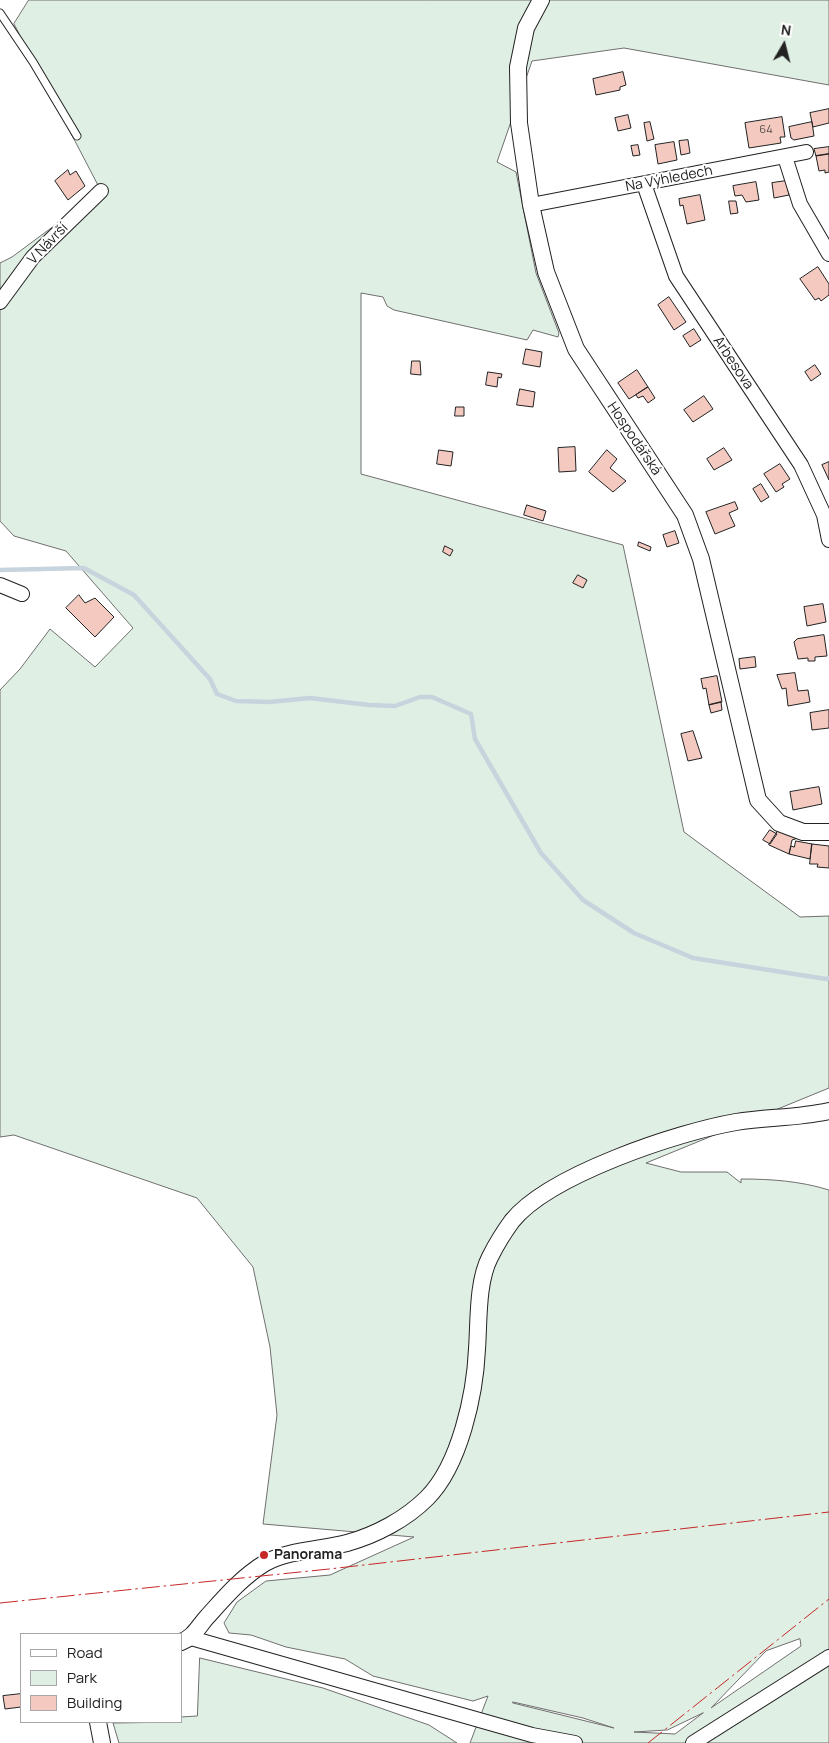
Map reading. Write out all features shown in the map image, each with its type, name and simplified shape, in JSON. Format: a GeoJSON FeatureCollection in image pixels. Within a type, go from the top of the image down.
{"type":"FeatureCollection","features":[{"type":"Feature","properties":{"kind":"street","name":"Hospodářská"},"geometry":{"type":"LineString","coordinates":[[541,0],[526,28],[518,67],[519,123],[531,205],[546,272],[576,349],[685,515],[701,559],[758,800],[778,823],[803,832],[829,832]]}},
{"type":"Feature","properties":{"kind":"street","name":"Na Výhledech"},"geometry":{"type":"LineString","coordinates":[[531,205],[806,152]]}},
{"type":"Feature","properties":{"kind":"street"},"geometry":{"type":"LineString","coordinates":[[785,157],[800,204],[829,254]]}},
{"type":"Feature","properties":{"kind":"street","name":"Arbesova"},"geometry":{"type":"LineString","coordinates":[[644,184],[676,276],[801,465],[824,515],[829,540]]}},
{"type":"Feature","properties":{"kind":"street","name":"V Návrší"},"geometry":{"type":"LineString","coordinates":[[0,302],[33,257],[101,191]]}},
{"type":"Feature","properties":{"kind":"street"},"geometry":{"type":"LineString","coordinates":[[0,585],[22,594]]}},
{"type":"Feature","properties":{"kind":"street"},"geometry":{"type":"LineString","coordinates":[[575,1743],[532,1735],[186,1640],[239,1582],[267,1562],[348,1543],[406,1517],[430,1495],[451,1462],[467,1413],[476,1370],[480,1298],[489,1259],[513,1220],[546,1193],[619,1156],[654,1144],[736,1122],[800,1117],[829,1111]]}},
{"type":"Feature","properties":{"kind":"street"},"geometry":{"type":"LineString","coordinates":[[693,1743],[829,1657]]}},
{"type":"Feature","properties":{"kind":"street"},"geometry":{"type":"LineString","coordinates":[[98,1723],[102,1743]]}},
{"type":"Feature","properties":{"kind":"lane"},"geometry":{"type":"LineString","coordinates":[[0,13],[34,62],[77,136]]}},
{"type":"Feature","properties":{"kind":"green space"},"geometry":{"type":"Polygon","coordinates":[[[29,0],[829,0],[829,85],[624,48],[532,61],[497,162],[516,172],[536,273],[559,333],[558,337],[533,330],[527,340],[394,310],[387,306],[383,297],[361,293],[361,474],[623,545],[684,832],[800,917],[829,916],[829,1088],[646,1163],[681,1172],[727,1172],[741,1183],[741,1179],[774,1180],[807,1184],[829,1190],[829,1743],[470,1743],[488,1696],[473,1701],[373,1676],[345,1659],[286,1647],[251,1635],[229,1633],[224,1623],[237,1602],[266,1581],[330,1575],[414,1537],[263,1524],[277,1415],[270,1347],[253,1267],[197,1198],[14,1135],[0,1137],[0,690],[20,669],[50,629],[95,667],[133,628],[66,551],[14,536],[0,521],[0,263],[12,257],[101,191],[14,24],[29,0]],[[800,1639],[766,1651],[711,1708],[801,1646],[800,1639]],[[513,1703],[614,1728],[583,1718],[513,1703]],[[703,1713],[667,1730],[634,1732],[675,1734],[703,1713]]]}},
{"type":"Feature","properties":{"kind":"green space"},"geometry":{"type":"Polygon","coordinates":[[[200,1658],[323,1688],[429,1725],[457,1743],[119,1743],[113,1723],[182,1723],[182,1717],[197,1716],[200,1658]]]}},
{"type":"Feature","properties":{"kind":"building"},"geometry":{"type":"Polygon","coordinates":[[[623,72],[626,85],[620,87],[620,90],[596,95],[593,79],[623,72]]]}},
{"type":"Feature","properties":{"kind":"building"},"geometry":{"type":"Polygon","coordinates":[[[829,109],[829,123],[813,127],[810,113],[829,109]]]}},
{"type":"Feature","properties":{"kind":"building"},"geometry":{"type":"Polygon","coordinates":[[[628,115],[631,128],[618,131],[615,118],[628,115]]]}},
{"type":"Feature","properties":{"kind":"building"},"geometry":{"type":"Polygon","coordinates":[[[782,117],[785,137],[780,137],[781,143],[749,148],[745,123],[782,117]]]}},
{"type":"Feature","properties":{"kind":"building"},"geometry":{"type":"Polygon","coordinates":[[[650,122],[654,139],[647,141],[644,123],[650,122]]]}},
{"type":"Feature","properties":{"kind":"building"},"geometry":{"type":"Polygon","coordinates":[[[812,122],[814,136],[794,140],[791,138],[789,127],[812,122]]]}},
{"type":"Feature","properties":{"kind":"building"},"geometry":{"type":"Polygon","coordinates":[[[688,140],[690,153],[681,155],[679,141],[688,140]]]}},
{"type":"Feature","properties":{"kind":"building"},"geometry":{"type":"Polygon","coordinates":[[[674,142],[677,160],[658,164],[655,145],[674,142]]]}},
{"type":"Feature","properties":{"kind":"building"},"geometry":{"type":"Polygon","coordinates":[[[638,145],[640,155],[633,156],[631,146],[638,145]]]}},
{"type":"Feature","properties":{"kind":"building"},"geometry":{"type":"Polygon","coordinates":[[[829,147],[829,154],[816,156],[814,149],[829,147]]]}},
{"type":"Feature","properties":{"kind":"building"},"geometry":{"type":"Polygon","coordinates":[[[829,154],[829,172],[825,173],[825,170],[819,171],[816,156],[829,154]]]}},
{"type":"Feature","properties":{"kind":"building"},"geometry":{"type":"Polygon","coordinates":[[[68,170],[70,175],[76,171],[85,186],[68,200],[55,181],[68,170]]]}},
{"type":"Feature","properties":{"kind":"building"},"geometry":{"type":"Polygon","coordinates":[[[786,181],[789,195],[774,198],[772,183],[786,181]]]}},
{"type":"Feature","properties":{"kind":"building"},"geometry":{"type":"Polygon","coordinates":[[[756,182],[759,200],[746,202],[742,195],[735,196],[733,186],[756,182]]]}},
{"type":"Feature","properties":{"kind":"building"},"geometry":{"type":"Polygon","coordinates":[[[700,195],[705,220],[687,224],[683,205],[680,206],[679,199],[700,195]]]}},
{"type":"Feature","properties":{"kind":"building"},"geometry":{"type":"Polygon","coordinates":[[[729,201],[736,201],[738,213],[731,214],[729,201]]]}},
{"type":"Feature","properties":{"kind":"building"},"geometry":{"type":"Polygon","coordinates":[[[818,267],[829,284],[829,295],[821,301],[819,298],[815,300],[800,279],[818,267]]]}},
{"type":"Feature","properties":{"kind":"building"},"geometry":{"type":"Polygon","coordinates":[[[669,297],[686,322],[674,330],[658,305],[669,297]]]}},
{"type":"Feature","properties":{"kind":"building"},"geometry":{"type":"Polygon","coordinates":[[[694,329],[701,340],[690,347],[683,336],[694,329]]]}},
{"type":"Feature","properties":{"kind":"building"},"geometry":{"type":"Polygon","coordinates":[[[526,349],[542,352],[540,367],[523,364],[526,349]]]}},
{"type":"Feature","properties":{"kind":"building"},"geometry":{"type":"Polygon","coordinates":[[[412,361],[420,361],[421,375],[411,374],[412,361]]]}},
{"type":"Feature","properties":{"kind":"building"},"geometry":{"type":"Polygon","coordinates":[[[815,365],[821,374],[811,381],[805,372],[815,365]]]}},
{"type":"Feature","properties":{"kind":"building"},"geometry":{"type":"Polygon","coordinates":[[[637,370],[648,387],[629,399],[618,383],[637,370]]]}},
{"type":"Feature","properties":{"kind":"building"},"geometry":{"type":"Polygon","coordinates":[[[488,372],[502,374],[501,378],[498,377],[497,387],[486,385],[488,372]]]}},
{"type":"Feature","properties":{"kind":"building"},"geometry":{"type":"Polygon","coordinates":[[[648,387],[655,398],[648,403],[643,396],[638,398],[636,395],[648,387]]]}},
{"type":"Feature","properties":{"kind":"building"},"geometry":{"type":"Polygon","coordinates":[[[520,389],[535,392],[533,407],[517,405],[520,389]]]}},
{"type":"Feature","properties":{"kind":"building"},"geometry":{"type":"Polygon","coordinates":[[[704,396],[713,409],[693,422],[684,410],[704,396]]]}},
{"type":"Feature","properties":{"kind":"building"},"geometry":{"type":"Polygon","coordinates":[[[456,407],[464,407],[464,416],[455,416],[456,407]]]}},
{"type":"Feature","properties":{"kind":"building"},"geometry":{"type":"Polygon","coordinates":[[[575,447],[576,471],[559,472],[558,448],[575,447]]]}},
{"type":"Feature","properties":{"kind":"building"},"geometry":{"type":"Polygon","coordinates":[[[724,448],[732,460],[714,470],[707,459],[724,448]]]}},
{"type":"Feature","properties":{"kind":"building"},"geometry":{"type":"Polygon","coordinates":[[[439,450],[453,452],[451,466],[437,464],[439,450]]]}},
{"type":"Feature","properties":{"kind":"building"},"geometry":{"type":"Polygon","coordinates":[[[607,450],[617,459],[610,468],[626,481],[613,492],[589,472],[607,450]]]}},
{"type":"Feature","properties":{"kind":"building"},"geometry":{"type":"Polygon","coordinates":[[[829,462],[829,480],[822,465],[829,462]]]}},
{"type":"Feature","properties":{"kind":"building"},"geometry":{"type":"Polygon","coordinates":[[[780,464],[790,479],[782,484],[784,487],[776,492],[764,474],[780,464]]]}},
{"type":"Feature","properties":{"kind":"building"},"geometry":{"type":"Polygon","coordinates":[[[761,484],[769,497],[761,502],[753,489],[761,484]]]}},
{"type":"Feature","properties":{"kind":"building"},"geometry":{"type":"Polygon","coordinates":[[[735,502],[738,509],[729,513],[735,526],[715,534],[706,512],[735,502]]]}},
{"type":"Feature","properties":{"kind":"building"},"geometry":{"type":"Polygon","coordinates":[[[527,505],[546,511],[543,521],[524,515],[527,505]]]}},
{"type":"Feature","properties":{"kind":"building"},"geometry":{"type":"Polygon","coordinates":[[[675,531],[679,543],[667,547],[663,535],[675,531]]]}},
{"type":"Feature","properties":{"kind":"building"},"geometry":{"type":"Polygon","coordinates":[[[639,542],[651,547],[650,551],[638,546],[639,542]]]}},
{"type":"Feature","properties":{"kind":"building"},"geometry":{"type":"Polygon","coordinates":[[[445,546],[453,550],[450,556],[443,552],[445,546]]]}},
{"type":"Feature","properties":{"kind":"building"},"geometry":{"type":"Polygon","coordinates":[[[578,575],[587,580],[583,588],[573,583],[578,575]]]}},
{"type":"Feature","properties":{"kind":"building"},"geometry":{"type":"Polygon","coordinates":[[[79,595],[85,603],[95,598],[114,617],[95,637],[66,608],[79,595]]]}},
{"type":"Feature","properties":{"kind":"building"},"geometry":{"type":"Polygon","coordinates":[[[823,604],[826,622],[807,626],[804,607],[823,604]]]}},
{"type":"Feature","properties":{"kind":"building"},"geometry":{"type":"Polygon","coordinates":[[[824,635],[827,656],[815,657],[815,661],[808,661],[808,658],[798,659],[794,642],[797,639],[824,635]]]}},
{"type":"Feature","properties":{"kind":"building"},"geometry":{"type":"Polygon","coordinates":[[[755,657],[756,667],[740,669],[739,659],[755,657]]]}},
{"type":"Feature","properties":{"kind":"building"},"geometry":{"type":"Polygon","coordinates":[[[795,673],[798,691],[808,690],[810,702],[788,706],[786,688],[782,689],[777,675],[795,673]]]}},
{"type":"Feature","properties":{"kind":"building"},"geometry":{"type":"Polygon","coordinates":[[[717,676],[722,702],[709,705],[706,688],[703,689],[701,679],[717,676]]]}},
{"type":"Feature","properties":{"kind":"building"},"geometry":{"type":"Polygon","coordinates":[[[721,702],[722,710],[711,713],[709,705],[721,702]]]}},
{"type":"Feature","properties":{"kind":"building"},"geometry":{"type":"Polygon","coordinates":[[[829,710],[829,728],[812,730],[810,713],[829,710]]]}},
{"type":"Feature","properties":{"kind":"building"},"geometry":{"type":"Polygon","coordinates":[[[693,731],[702,758],[688,761],[681,734],[693,731]]]}},
{"type":"Feature","properties":{"kind":"building"},"geometry":{"type":"Polygon","coordinates":[[[819,787],[822,804],[793,810],[790,792],[819,787]]]}},
{"type":"Feature","properties":{"kind":"building"},"geometry":{"type":"Polygon","coordinates":[[[770,830],[777,834],[770,844],[763,840],[770,830]]]}},
{"type":"Feature","properties":{"kind":"building"},"geometry":{"type":"Polygon","coordinates":[[[778,831],[798,838],[792,840],[789,854],[769,845],[778,831]]]}},
{"type":"Feature","properties":{"kind":"building"},"geometry":{"type":"Polygon","coordinates":[[[796,841],[812,844],[810,859],[789,854],[791,846],[794,847],[796,841]]]}},
{"type":"Feature","properties":{"kind":"building"},"geometry":{"type":"Polygon","coordinates":[[[812,844],[829,846],[829,868],[817,867],[818,864],[810,864],[812,844]]]}},
{"type":"Feature","properties":{"kind":"building"},"geometry":{"type":"Polygon","coordinates":[[[20,1694],[20,1707],[5,1709],[3,1696],[20,1694]]]}},
{"type":"Feature","properties":{"kind":"waterway"},"geometry":{"type":"LineString","coordinates":[[0,570],[84,568],[134,595],[210,679],[217,694],[236,701],[269,702],[310,698],[395,706],[420,697],[432,697],[471,714],[475,739],[541,853],[583,900],[634,933],[693,958],[829,978]]}},
{"type":"Feature","properties":{"kind":"power"},"geometry":{"type":"LineString","coordinates":[[0,1603],[329,1569],[829,1512]]}},
{"type":"Feature","properties":{"kind":"power"},"geometry":{"type":"LineString","coordinates":[[648,1743],[829,1599]]}},
{"type":"Feature","properties":{"kind":"place","name":"Panorama"},"geometry":{"type":"Point","coordinates":[264,1555]}}]}
